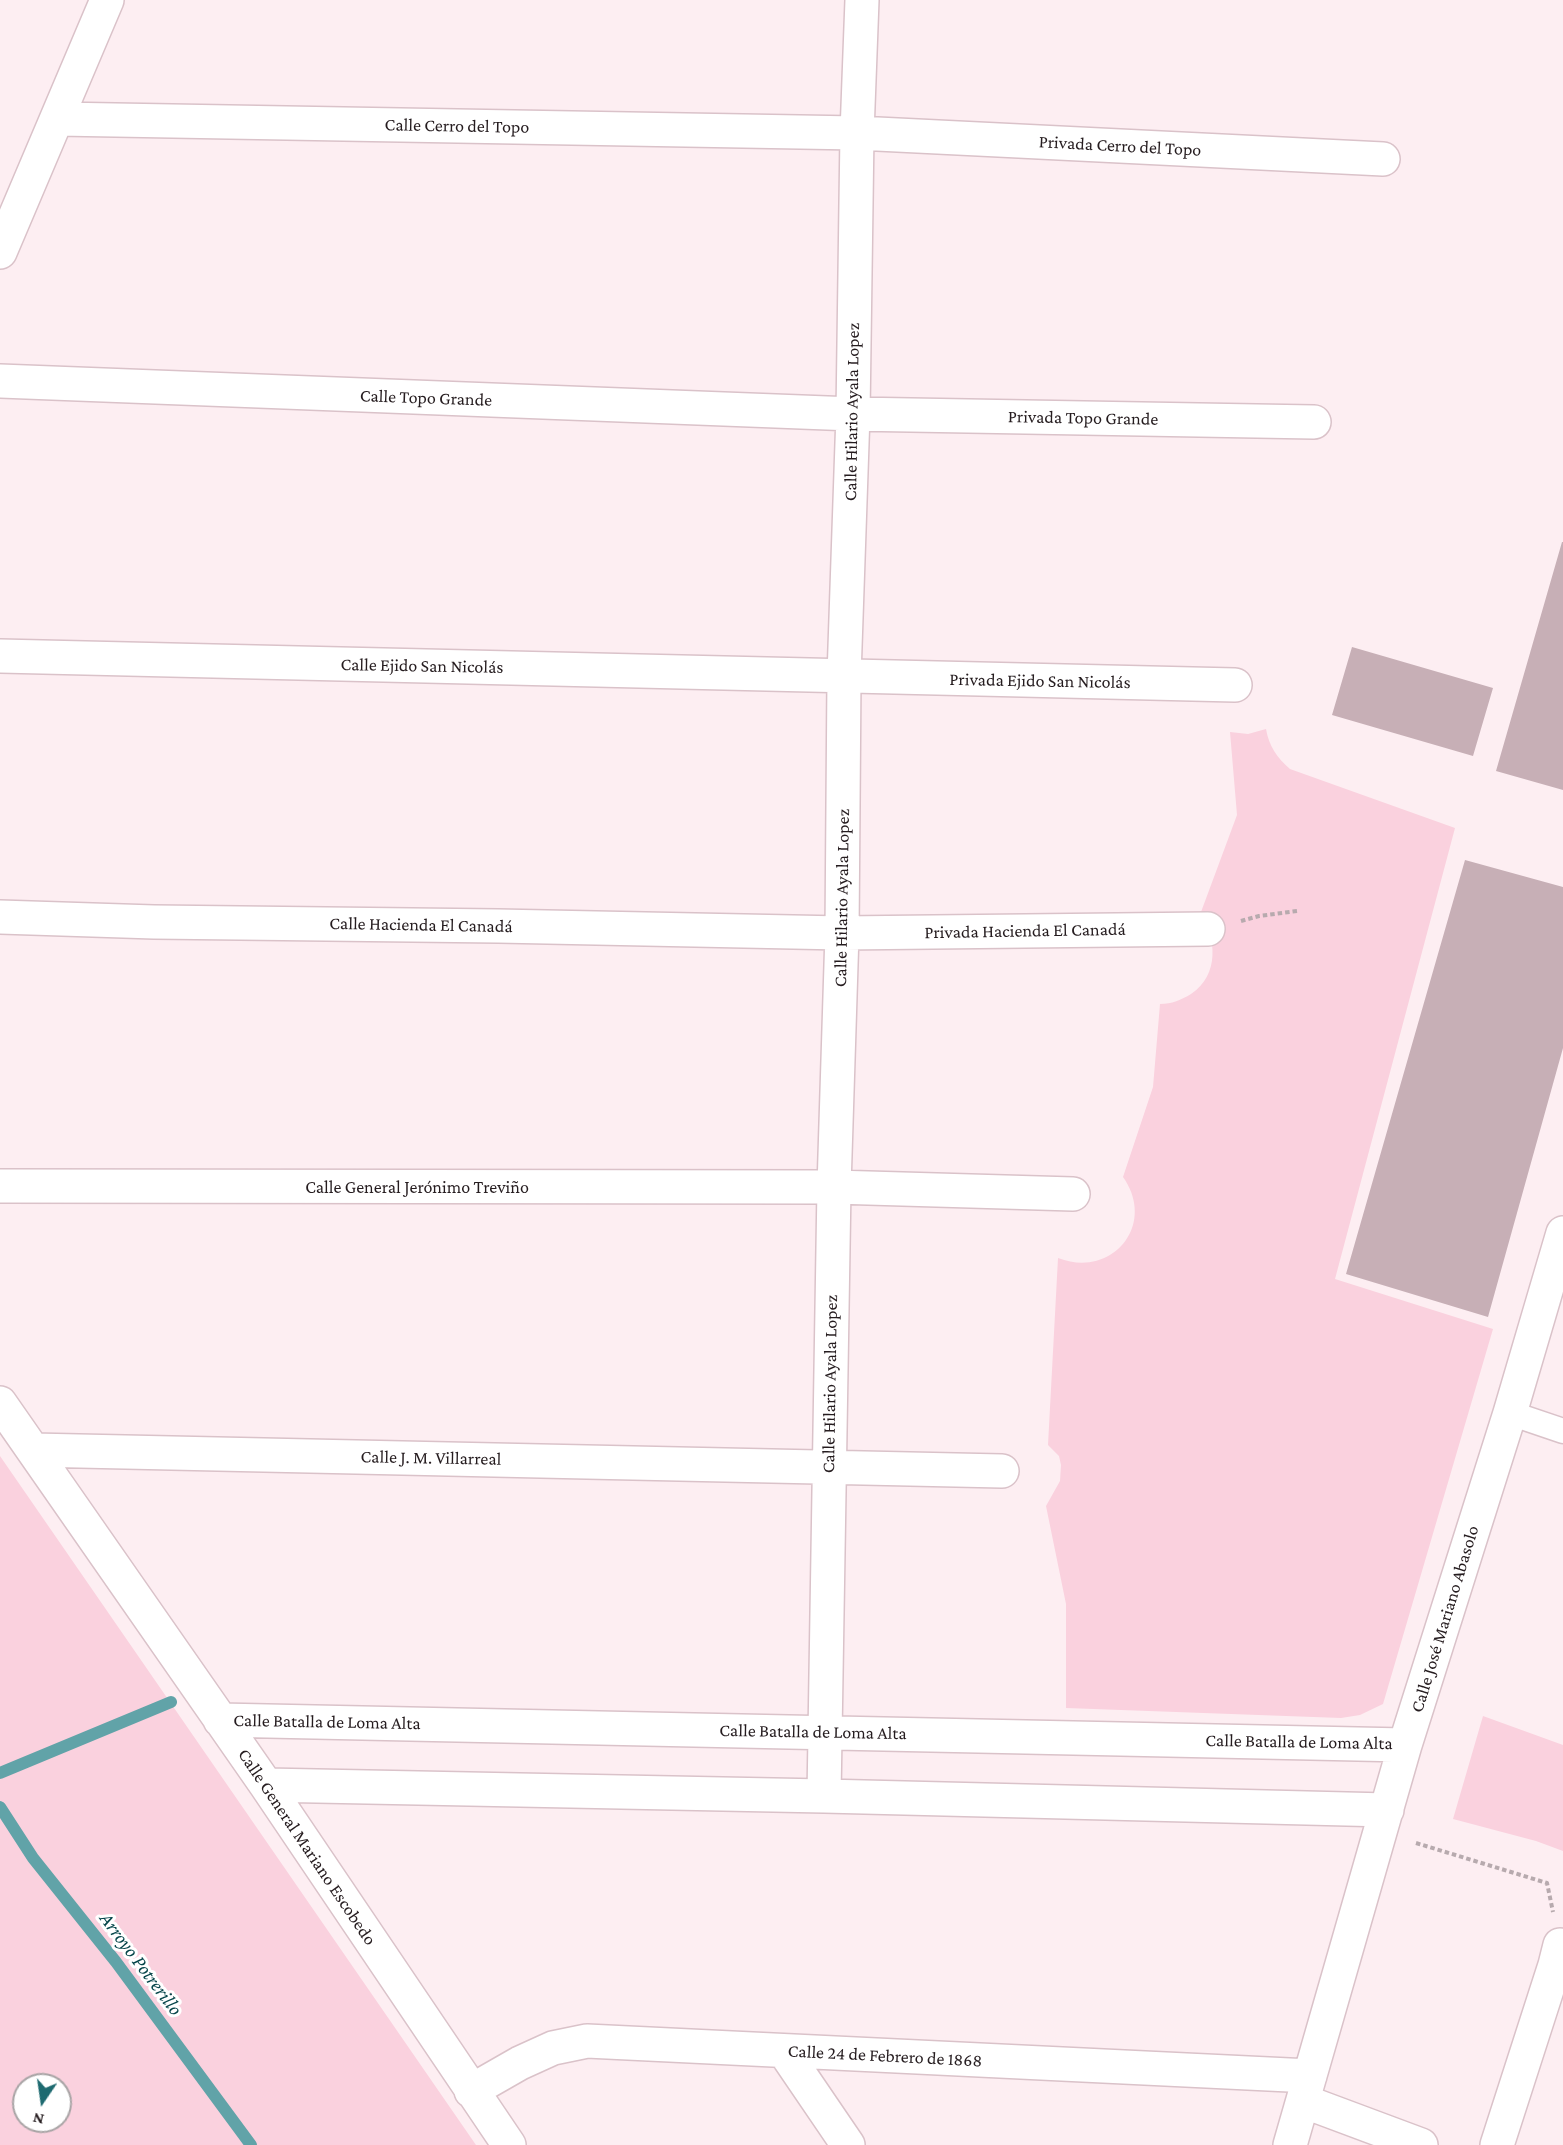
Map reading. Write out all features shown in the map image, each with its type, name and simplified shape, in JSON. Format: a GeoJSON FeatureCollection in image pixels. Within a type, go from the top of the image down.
{"type":"FeatureCollection","features":[{"type":"Feature","properties":{"kind":"street"},"geometry":{"type":"LineString","coordinates":[[0,252],[107,0]]}},
{"type":"Feature","properties":{"kind":"street","name":"Calle Hilario Ayala Lopez"},"geometry":{"type":"LineString","coordinates":[[824,1796],[828,1466],[842,933],[844,676],[853,414],[857,133],[862,0]]}},
{"type":"Feature","properties":{"kind":"street","name":"Calle Cerro del Topo"},"geometry":{"type":"LineString","coordinates":[[58,119],[857,133]]}},
{"type":"Feature","properties":{"kind":"street","name":"Privada Cerro del Topo"},"geometry":{"type":"LineString","coordinates":[[857,133],[1383,159]]}},
{"type":"Feature","properties":{"kind":"street","name":"Calle Topo Grande"},"geometry":{"type":"LineString","coordinates":[[0,381],[853,414]]}},
{"type":"Feature","properties":{"kind":"street","name":"Privada Topo Grande"},"geometry":{"type":"LineString","coordinates":[[853,414],[1314,422]]}},
{"type":"Feature","properties":{"kind":"street","name":"Calle Ejido San Nicolás"},"geometry":{"type":"LineString","coordinates":[[0,656],[844,676]]}},
{"type":"Feature","properties":{"kind":"street","name":"Privada Ejido San Nicolás"},"geometry":{"type":"LineString","coordinates":[[844,676],[1235,685]]}},
{"type":"Feature","properties":{"kind":"street","name":"Calle Hacienda El Canadá"},"geometry":{"type":"LineString","coordinates":[[0,916],[153,922],[842,933]]}},
{"type":"Feature","properties":{"kind":"street","name":"Privada Hacienda El Canadá"},"geometry":{"type":"LineString","coordinates":[[842,933],[1208,929]]}},
{"type":"Feature","properties":{"kind":"street","name":"Calle General Jerónimo Treviño"},"geometry":{"type":"LineString","coordinates":[[0,1186],[834,1187],[1073,1194]]}},
{"type":"Feature","properties":{"kind":"street","name":"Calle José Mariano Abasolo"},"geometry":{"type":"LineString","coordinates":[[1290,2145],[1405,1744],[1510,1413],[1563,1233]]}},
{"type":"Feature","properties":{"kind":"street","name":"Calle General Mariano Escobedo"},"geometry":{"type":"LineString","coordinates":[[0,1403],[266,1785],[509,2145]]}},
{"type":"Feature","properties":{"kind":"street","name":"Calle J. M. Villarreal"},"geometry":{"type":"LineString","coordinates":[[33,1450],[1002,1471]]}},
{"type":"Feature","properties":{"kind":"street","name":"Calle Batalla de Loma Alta"},"geometry":{"type":"LineString","coordinates":[[220,1720],[1405,1744]]}},
{"type":"Feature","properties":{"kind":"street"},"geometry":{"type":"LineString","coordinates":[[266,1785],[824,1796],[1383,1820]]}},
{"type":"Feature","properties":{"kind":"street"},"geometry":{"type":"LineString","coordinates":[[1497,2145],[1562,1945]]}},
{"type":"Feature","properties":{"kind":"street","name":"Calle 24 de Febrero de 1868"},"geometry":{"type":"LineString","coordinates":[[471,2091],[520,2063],[553,2048],[587,2041],[784,2051],[1307,2088],[1421,2145]]}},
{"type":"Feature","properties":{"kind":"street"},"geometry":{"type":"LineString","coordinates":[[784,2051],[848,2145]]}},
{"type":"Feature","properties":{"kind":"lane"},"geometry":{"type":"LineString","coordinates":[[1510,1413],[1563,1431]]}},
{"type":"Feature","properties":{"kind":"path"},"geometry":{"type":"LineString","coordinates":[[1208,929],[1259,916],[1296,912]]}},
{"type":"Feature","properties":{"kind":"path"},"geometry":{"type":"LineString","coordinates":[[1383,1820],[1547,1883],[1562,1945]]}},
{"type":"Feature","properties":{"kind":"shaded area"},"geometry":{"type":"Polygon","coordinates":[[[1266,729],[1274,751],[1290,769],[1455,828],[1335,1279],[1493,1329],[1383,1704],[1360,1715],[1341,1718],[1066,1708],[1066,1604],[1046,1506],[1060,1481],[1061,1465],[1059,1456],[1048,1445],[1058,1258],[1078,1263],[1096,1261],[1111,1254],[1124,1243],[1132,1229],[1135,1213],[1132,1195],[1123,1177],[1153,1087],[1160,1004],[1176,1001],[1191,994],[1207,977],[1211,967],[1210,933],[1201,912],[1237,815],[1230,732],[1248,734],[1266,729]]]}},
{"type":"Feature","properties":{"kind":"shaded area"},"geometry":{"type":"Polygon","coordinates":[[[0,1456],[476,2145],[0,2145],[0,1456]]]}},
{"type":"Feature","properties":{"kind":"shaded area"},"geometry":{"type":"Polygon","coordinates":[[[1483,1716],[1563,1745],[1563,1851],[1536,1841],[1453,1819],[1483,1716]]]}},
{"type":"Feature","properties":{"kind":"building"},"geometry":{"type":"Polygon","coordinates":[[[1563,542],[1563,790],[1496,771],[1563,542]]]}},
{"type":"Feature","properties":{"kind":"building"},"geometry":{"type":"Polygon","coordinates":[[[1352,647],[1493,688],[1473,756],[1332,715],[1352,647]]]}},
{"type":"Feature","properties":{"kind":"building"},"geometry":{"type":"Polygon","coordinates":[[[1465,860],[1563,887],[1563,1048],[1488,1317],[1346,1274],[1465,860]]]}},
{"type":"Feature","properties":{"kind":"waterway"},"geometry":{"type":"LineString","coordinates":[[0,1773],[171,1702]]}},
{"type":"Feature","properties":{"kind":"waterway","name":"Arroyo Potrerillo"},"geometry":{"type":"LineString","coordinates":[[0,1807],[33,1858],[116,1962],[251,2145]]}}]}
